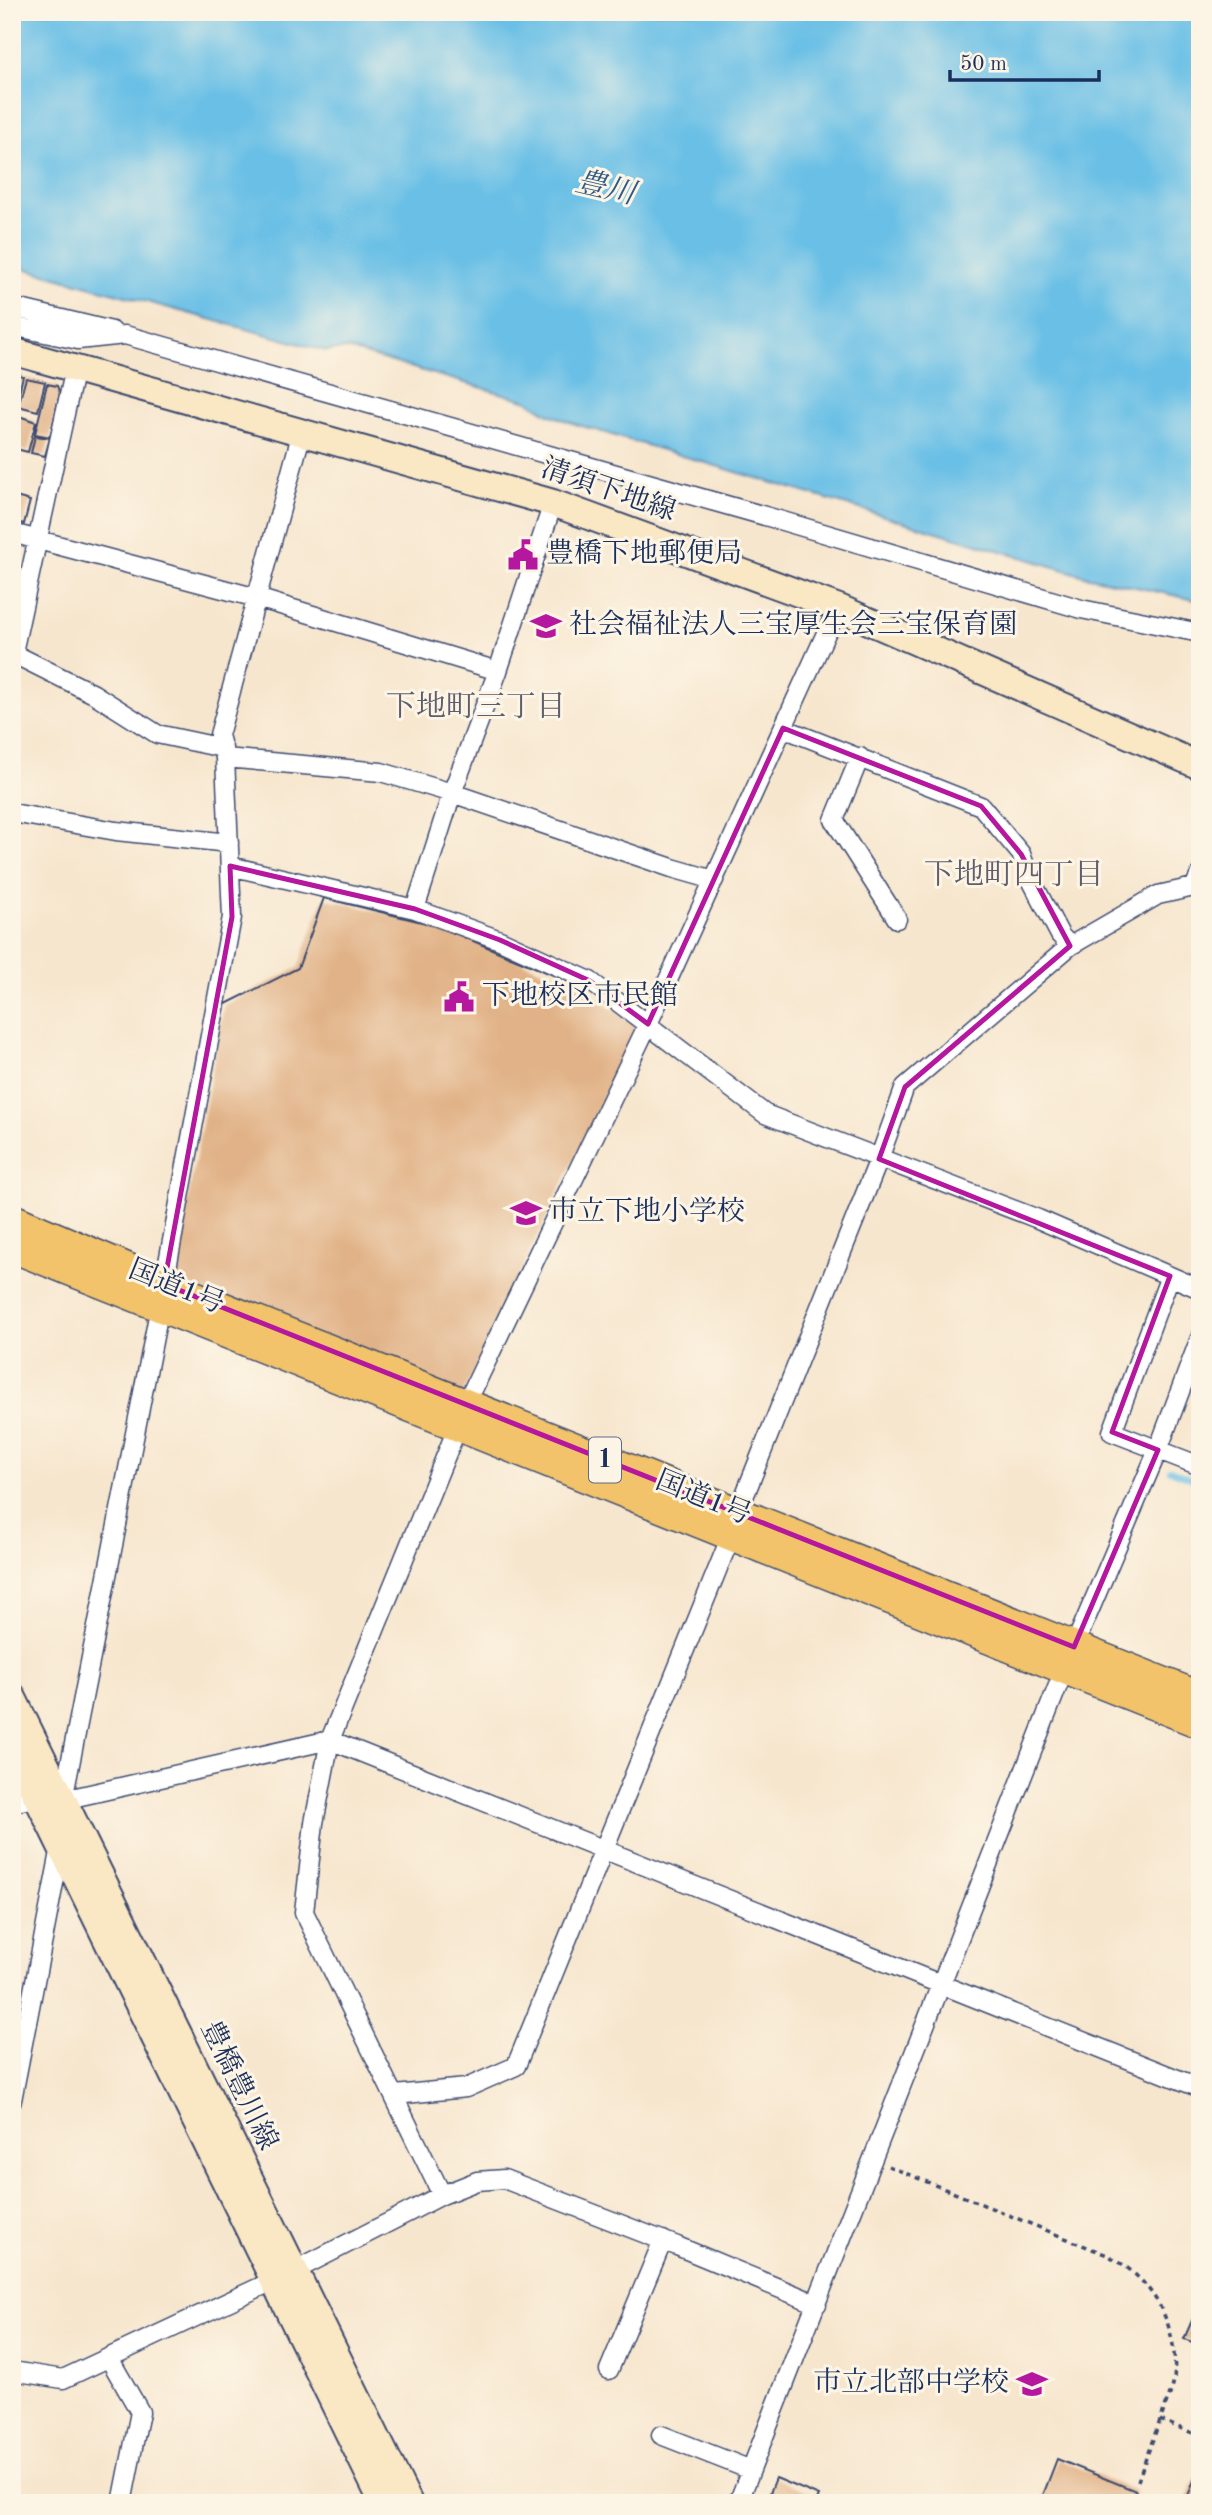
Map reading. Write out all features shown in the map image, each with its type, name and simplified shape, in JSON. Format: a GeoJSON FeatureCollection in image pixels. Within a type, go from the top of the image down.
{"type":"FeatureCollection","features":[{"type":"Feature","properties":{"kind":"highway","name":"国道1号"},"geometry":{"type":"LineString","coordinates":[[12,1219],[162,1295]]}},
{"type":"Feature","properties":{"kind":"highway","name":"国道1号"},"geometry":{"type":"LineString","coordinates":[[12,1247],[162,1295],[1069,1658],[1200,1723]]}},
{"type":"Feature","properties":{"kind":"highway","name":"国道1号"},"geometry":{"type":"LineString","coordinates":[[1069,1658],[1200,1697]]}},
{"type":"Feature","properties":{"kind":"main road","name":"清須下地線"},"geometry":{"type":"LineString","coordinates":[[12,351],[553,503],[838,607],[1200,766]]}},
{"type":"Feature","properties":{"kind":"main road","name":"豊橋豊川線"},"geometry":{"type":"LineString","coordinates":[[12,1696],[38,1800],[284,2276],[383,2503]]}},
{"type":"Feature","properties":{"kind":"main road","name":"豊橋豊川線"},"geometry":{"type":"LineString","coordinates":[[12,1746],[61,1847],[284,2276],[409,2503]]}},
{"type":"Feature","properties":{"kind":"street"},"geometry":{"type":"LineString","coordinates":[[12,307],[125,335],[779,520],[1081,610],[1200,633]]}},
{"type":"Feature","properties":{"kind":"street"},"geometry":{"type":"LineString","coordinates":[[12,326],[78,340],[125,335]]}},
{"type":"Feature","properties":{"kind":"street"},"geometry":{"type":"LineString","coordinates":[[75,368],[12,654],[94,694],[157,734],[224,753],[381,772],[452,793],[672,869],[714,880]]}},
{"type":"Feature","properties":{"kind":"street"},"geometry":{"type":"LineString","coordinates":[[302,432],[219,735],[224,753],[232,917],[162,1295],[38,1800],[330,1740],[1200,2088]]}},
{"type":"Feature","properties":{"kind":"street"},"geometry":{"type":"LineString","coordinates":[[415,909],[452,793],[498,671],[553,503]]}},
{"type":"Feature","properties":{"kind":"street"},"geometry":{"type":"LineString","coordinates":[[12,533],[257,598],[498,671]]}},
{"type":"Feature","properties":{"kind":"street"},"geometry":{"type":"LineString","coordinates":[[442,2195],[304,1912],[314,1823],[330,1740],[462,1415],[648,1024],[838,607]]}},
{"type":"Feature","properties":{"kind":"street"},"geometry":{"type":"LineString","coordinates":[[783,727],[981,806],[1021,854],[1053,923],[1070,946]]}},
{"type":"Feature","properties":{"kind":"street"},"geometry":{"type":"LineString","coordinates":[[860,757],[834,820],[897,919]]}},
{"type":"Feature","properties":{"kind":"street"},"geometry":{"type":"LineString","coordinates":[[12,813],[116,831],[229,844]]}},
{"type":"Feature","properties":{"kind":"street"},"geometry":{"type":"LineString","coordinates":[[230,866],[415,909],[500,940],[590,981],[765,1114],[1038,1219],[1200,1289]]}},
{"type":"Feature","properties":{"kind":"street"},"geometry":{"type":"LineString","coordinates":[[395,2095],[466,2088],[516,2066],[880,1158],[905,1087],[1070,946],[1158,895],[1198,886]]}},
{"type":"Feature","properties":{"kind":"street"},"geometry":{"type":"LineString","coordinates":[[1170,1276],[1112,1432],[1200,1466]]}},
{"type":"Feature","properties":{"kind":"street"},"geometry":{"type":"LineString","coordinates":[[738,2503],[1069,1658],[1158,1450],[1200,1338]]}},
{"type":"Feature","properties":{"kind":"street"},"geometry":{"type":"LineString","coordinates":[[12,2100],[61,1847]]}},
{"type":"Feature","properties":{"kind":"street"},"geometry":{"type":"LineString","coordinates":[[12,2371],[63,2379],[284,2276],[442,2195],[477,2181],[504,2179],[663,2240],[817,2304]]}},
{"type":"Feature","properties":{"kind":"street"},"geometry":{"type":"LineString","coordinates":[[609,2370],[663,2240]]}},
{"type":"Feature","properties":{"kind":"street"},"geometry":{"type":"LineString","coordinates":[[109,2358],[140,2412],[122,2503]]}},
{"type":"Feature","properties":{"kind":"street"},"geometry":{"type":"LineString","coordinates":[[661,2435],[751,2470]]}},
{"type":"Feature","properties":{"kind":"path"},"geometry":{"type":"LineString","coordinates":[[873,2160],[1107,2255],[1139,2275],[1153,2293],[1167,2323],[1173,2353],[1174,2382],[1138,2481]]}},
{"type":"Feature","properties":{"kind":"path"},"geometry":{"type":"LineString","coordinates":[[1160,2420],[1200,2436]]}},
{"type":"Feature","properties":{"kind":"highlighted area"},"geometry":{"type":"Polygon","coordinates":[[[783,728],[981,806],[1021,854],[1070,946],[905,1087],[879,1159],[1170,1276],[1112,1432],[1158,1450],[1074,1647],[164,1284],[232,917],[230,866],[415,909],[500,940],[590,981],[648,1024],[783,728]]]}},
{"type":"Feature","properties":{"kind":"water","name":"豊川"},"geometry":{"type":"Polygon","coordinates":[[[12,12],[1172,12],[1200,18],[1200,601],[1085,576],[572,423],[549,414],[528,401],[347,349],[326,351],[12,265],[12,12]]]}},
{"type":"Feature","properties":{"kind":"building"},"geometry":{"type":"Polygon","coordinates":[[[12,374],[23,376],[13,416],[12,416],[12,374]]]}},
{"type":"Feature","properties":{"kind":"building"},"geometry":{"type":"Polygon","coordinates":[[[26,378],[45,382],[38,411],[18,406],[26,378]]]}},
{"type":"Feature","properties":{"kind":"building"},"geometry":{"type":"Polygon","coordinates":[[[47,384],[57,386],[60,393],[50,437],[35,434],[47,384]]]}},
{"type":"Feature","properties":{"kind":"building"},"geometry":{"type":"Polygon","coordinates":[[[19,416],[36,422],[28,452],[12,448],[19,416]]]}},
{"type":"Feature","properties":{"kind":"building"},"geometry":{"type":"Polygon","coordinates":[[[35,436],[50,438],[45,456],[31,453],[35,436]]]}},
{"type":"Feature","properties":{"kind":"building"},"geometry":{"type":"Polygon","coordinates":[[[12,496],[30,501],[24,524],[12,521],[12,496]]]}},
{"type":"Feature","properties":{"kind":"building"},"geometry":{"type":"Polygon","coordinates":[[[324,898],[438,926],[586,989],[637,1027],[462,1396],[173,1279],[224,1005],[298,968],[324,898]]]}},
{"type":"Feature","properties":{"kind":"building"},"geometry":{"type":"Polygon","coordinates":[[[1200,2302],[1200,2323],[1192,2342],[1184,2339],[1200,2302]]]}},
{"type":"Feature","properties":{"kind":"building"},"geometry":{"type":"Polygon","coordinates":[[[1057,2459],[1136,2491],[1131,2503],[1040,2503],[1057,2459]]]}},
{"type":"Feature","properties":{"kind":"building"},"geometry":{"type":"Polygon","coordinates":[[[1200,2466],[1200,2503],[1185,2503],[1200,2466]]]}},
{"type":"Feature","properties":{"kind":"building"},"geometry":{"type":"Polygon","coordinates":[[[776,2478],[819,2496],[816,2503],[766,2503],[776,2478]]]}},
{"type":"Feature","properties":{"kind":"waterway"},"geometry":{"type":"LineString","coordinates":[[1170,1470],[1200,1482]]}},
{"type":"Feature","properties":{"kind":"place","name":"豊橋下地郵便局"},"geometry":{"type":"Point","coordinates":[523,555]}},
{"type":"Feature","properties":{"kind":"place","name":"社会福祉法人三宝厚生会三宝保育園"},"geometry":{"type":"Point","coordinates":[546,626]}},
{"type":"Feature","properties":{"kind":"place","name":"下地校区市民館"},"geometry":{"type":"Point","coordinates":[459,997]}},
{"type":"Feature","properties":{"kind":"place","name":"市立下地小学校"},"geometry":{"type":"Point","coordinates":[526,1213]}},
{"type":"Feature","properties":{"kind":"place","name":"市立北部中学校"},"geometry":{"type":"Point","coordinates":[1032,2384]}},
{"type":"Feature","properties":{"kind":"district","name":"下地町三丁目"},"geometry":{"type":"Point","coordinates":[476,708]}},
{"type":"Feature","properties":{"kind":"district","name":"下地町四丁目"},"geometry":{"type":"Point","coordinates":[1014,876]}}]}
